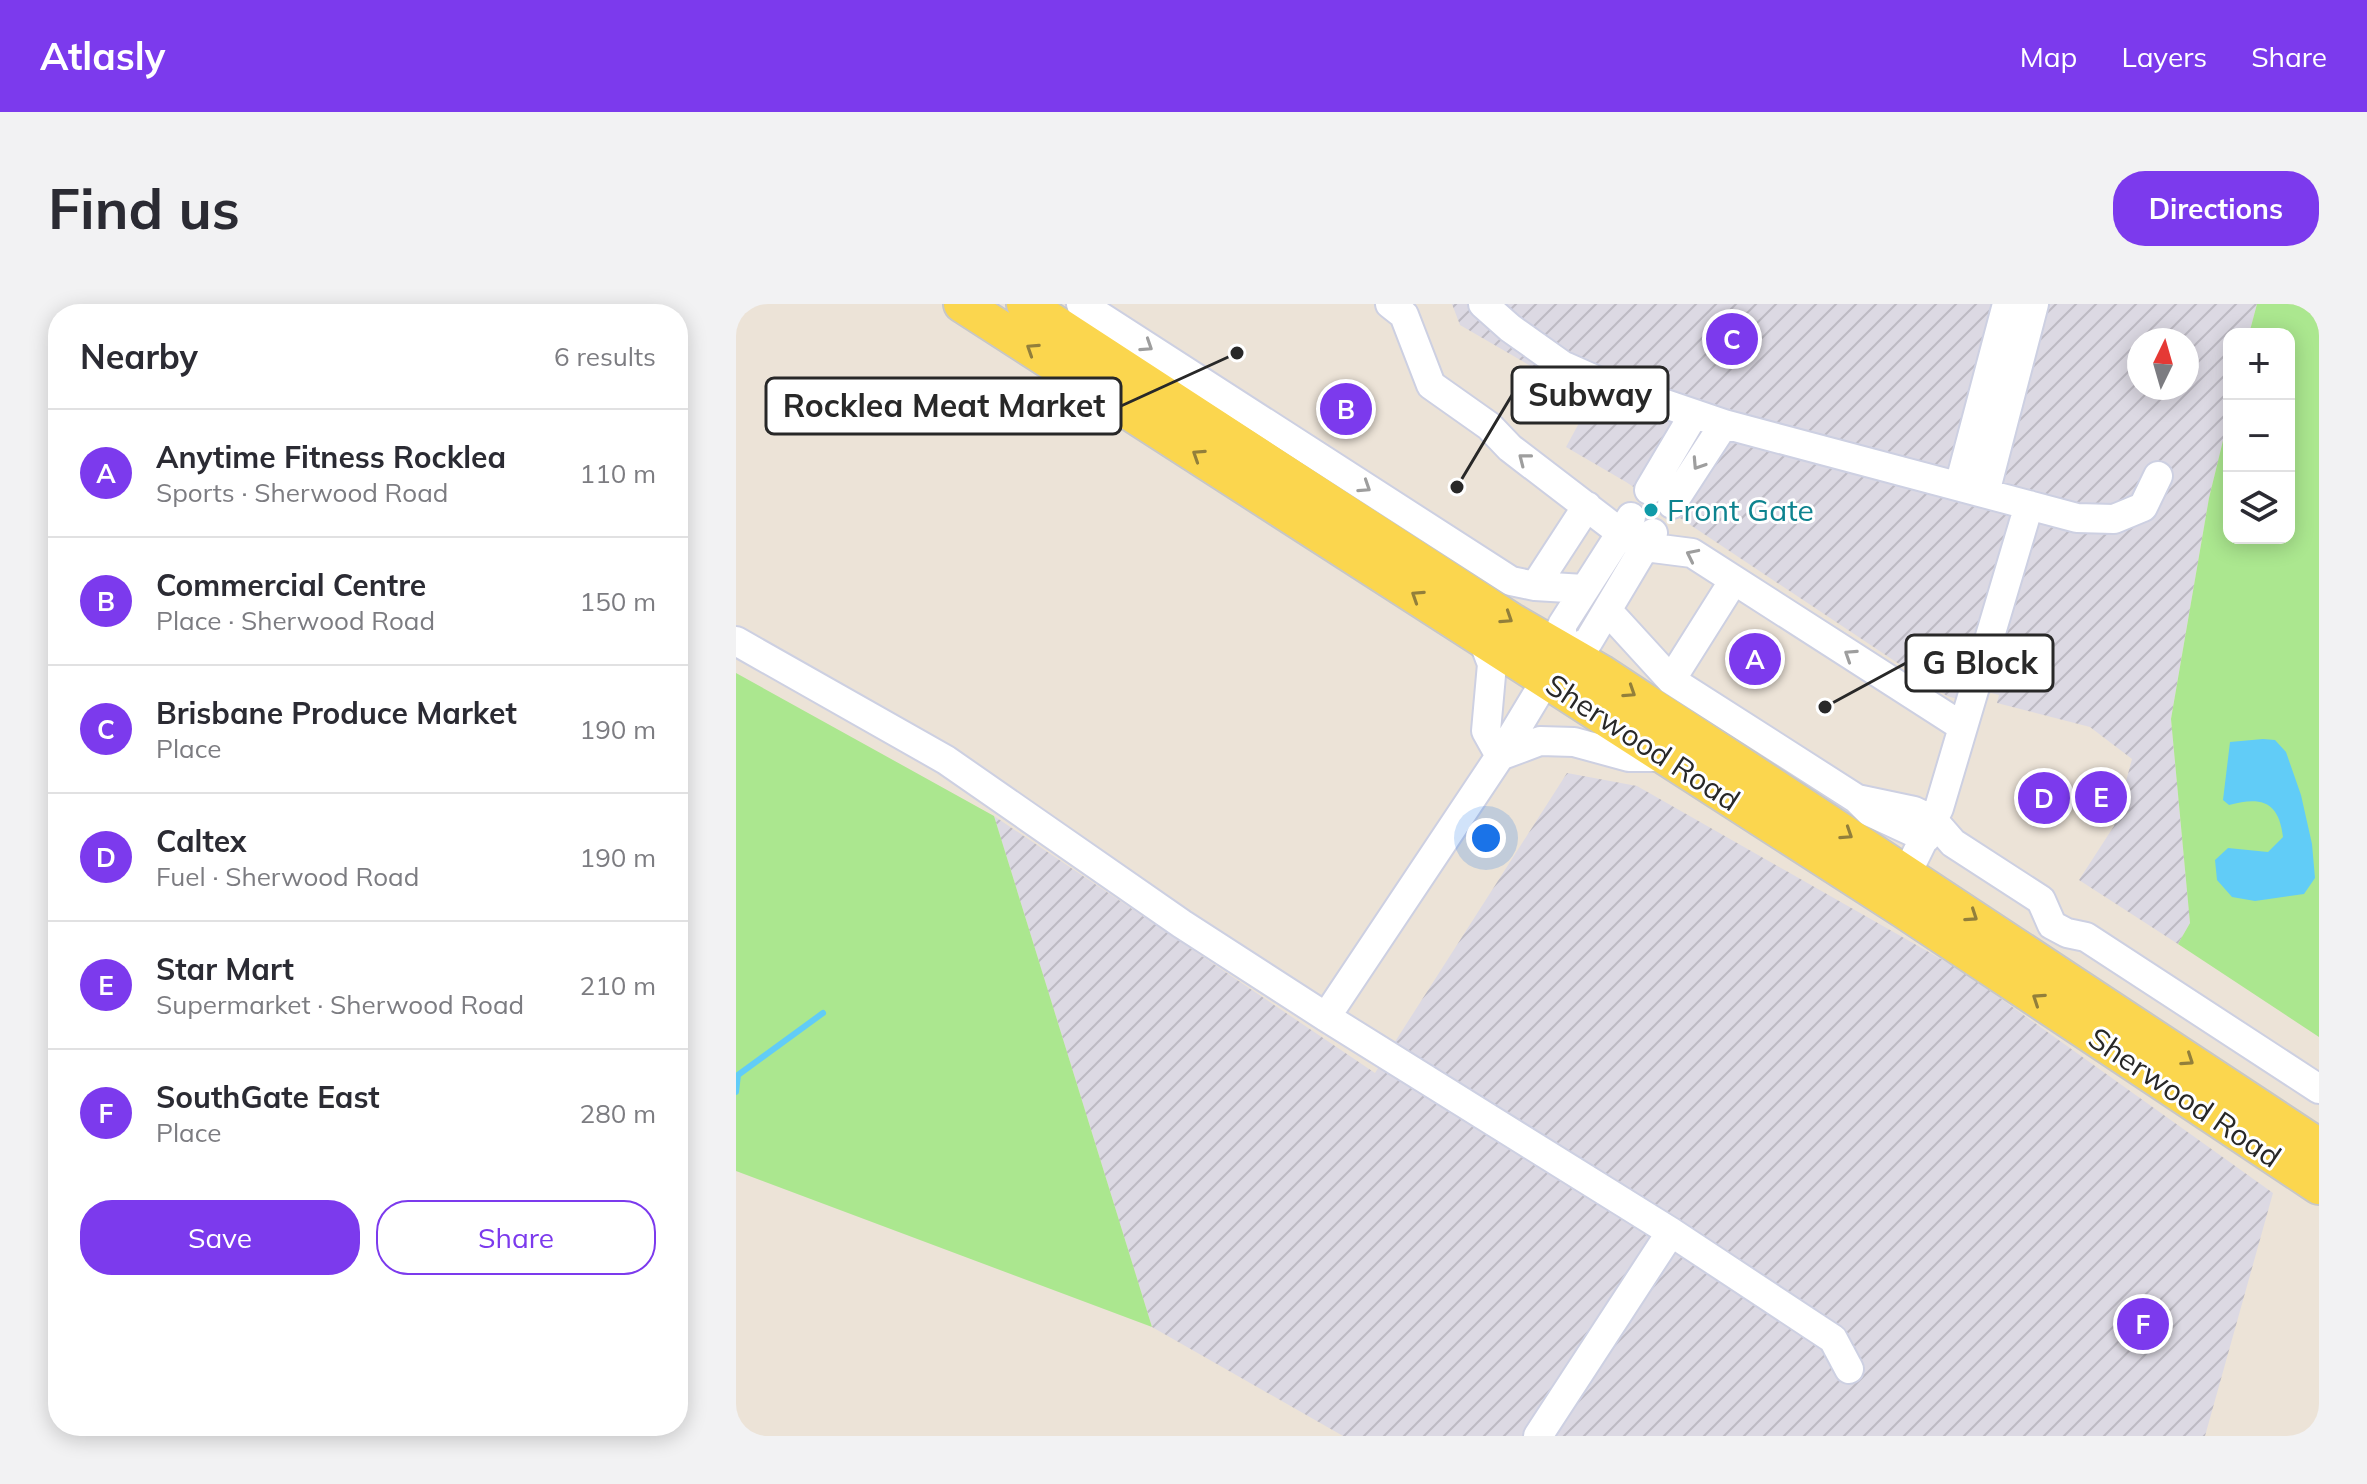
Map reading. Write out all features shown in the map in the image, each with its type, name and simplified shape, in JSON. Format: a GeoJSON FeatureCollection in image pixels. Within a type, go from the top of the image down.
{"type":"FeatureCollection","features":[{"type":"Feature","properties":{"kind":"main road","name":"Sherwood Road"},"geometry":{"type":"LineString","coordinates":[[962,304],[1482,638],[1554,666],[1601,673],[2319,1147]]}},
{"type":"Feature","properties":{"kind":"main road","name":"Sherwood Road"},"geometry":{"type":"LineString","coordinates":[[1025,304],[1432,550],[1554,666],[1665,757],[1904,910],[2319,1186]]}},
{"type":"Feature","properties":{"kind":"street"},"geometry":{"type":"LineString","coordinates":[[1081,304],[1432,550],[1511,581],[1584,589]]}},
{"type":"Feature","properties":{"kind":"street"},"geometry":{"type":"LineString","coordinates":[[1390,304],[1404,315],[1431,385],[1489,426],[1510,448],[1587,506],[1638,532],[1682,549],[1967,715]]}},
{"type":"Feature","properties":{"kind":"street"},"geometry":{"type":"LineString","coordinates":[[1483,304],[1562,365],[1694,414],[2077,518],[2114,519],[2143,507],[2158,476]]}},
{"type":"Feature","properties":{"kind":"street"},"geometry":{"type":"LineString","coordinates":[[1972,490],[2007,304]]}},
{"type":"Feature","properties":{"kind":"street"},"geometry":{"type":"LineString","coordinates":[[1972,490],[2034,304]]}},
{"type":"Feature","properties":{"kind":"street"},"geometry":{"type":"LineString","coordinates":[[1694,414],[1661,497],[1724,424]]}},
{"type":"Feature","properties":{"kind":"street"},"geometry":{"type":"LineString","coordinates":[[1904,910],[1907,873],[1930,829],[2029,505]]}},
{"type":"Feature","properties":{"kind":"street"},"geometry":{"type":"LineString","coordinates":[[1535,586],[1587,506]]}},
{"type":"Feature","properties":{"kind":"street"},"geometry":{"type":"LineString","coordinates":[[1326,1017],[1500,756],[1554,666],[1562,625],[1584,589],[1638,532]]}},
{"type":"Feature","properties":{"kind":"street"},"geometry":{"type":"LineString","coordinates":[[1554,666],[1588,642],[1607,610],[1638,532]]}},
{"type":"Feature","properties":{"kind":"street"},"geometry":{"type":"LineString","coordinates":[[1671,680],[1734,580]]}},
{"type":"Feature","properties":{"kind":"street"},"geometry":{"type":"LineString","coordinates":[[1607,610],[1671,680],[1857,799],[1870,812],[1930,829],[2041,900],[2052,925],[2048,953],[2052,969]]}},
{"type":"Feature","properties":{"kind":"street"},"geometry":{"type":"LineString","coordinates":[[1482,638],[1492,664],[1486,731],[1500,756]]}},
{"type":"Feature","properties":{"kind":"street"},"geometry":{"type":"LineString","coordinates":[[736,641],[946,760],[1182,924],[1671,1232],[1833,1339],[1849,1369]]}},
{"type":"Feature","properties":{"kind":"street"},"geometry":{"type":"LineString","coordinates":[[1500,756],[1540,741],[1574,742],[1629,757],[1665,757]]}},
{"type":"Feature","properties":{"kind":"street"},"geometry":{"type":"LineString","coordinates":[[2052,925],[2067,933],[2086,937],[2319,1089]]}},
{"type":"Feature","properties":{"kind":"street"},"geometry":{"type":"LineString","coordinates":[[1538,1436],[1671,1232]]}},
{"type":"Feature","properties":{"kind":"shaded area"},"geometry":{"type":"Polygon","coordinates":[[[1452,304],[2257,304],[2251,328],[2223,328],[2223,441],[2209,498],[2171,719],[2190,923],[2178,944],[2079,880],[2114,826],[2132,759],[2090,727],[1997,703],[1999,695],[1991,693],[1971,703],[1947,696],[1626,482],[1566,447],[1591,401],[1460,325],[1452,304]]]}},
{"type":"Feature","properties":{"kind":"shaded area"},"geometry":{"type":"Polygon","coordinates":[[[1567,773],[1637,786],[1962,971],[2273,1193],[2205,1436],[1343,1436],[1152,1327],[994,816],[1375,1073],[1567,773]]]}},
{"type":"Feature","properties":{"kind":"green space"},"geometry":{"type":"Polygon","coordinates":[[[2257,304],[2319,304],[2319,1037],[2178,944],[2190,923],[2171,719],[2209,498],[2223,441],[2223,544],[2295,544],[2295,328],[2251,328],[2257,304]]]}},
{"type":"Feature","properties":{"kind":"green space"},"geometry":{"type":"Polygon","coordinates":[[[736,673],[994,816],[1152,1327],[736,1171],[736,673]]]}},
{"type":"Feature","properties":{"kind":"water"},"geometry":{"type":"Polygon","coordinates":[[[2275,740],[2286,752],[2301,795],[2312,844],[2315,878],[2304,894],[2255,901],[2232,897],[2217,880],[2215,860],[2228,848],[2268,852],[2283,837],[2278,816],[2267,804],[2251,801],[2229,805],[2223,800],[2230,742],[2275,740]]]}},
{"type":"Feature","properties":{"kind":"waterway"},"geometry":{"type":"LineString","coordinates":[[736,1092],[738,1075],[823,1013]]}},
{"type":"Feature","properties":{"kind":"place","name":"Brisbane Produce Market"},"geometry":{"type":"Point","coordinates":[1732,339]}},
{"type":"Feature","properties":{"kind":"place","name":"Rocklea Meat Market"},"geometry":{"type":"Point","coordinates":[1237,353]}},
{"type":"Feature","properties":{"kind":"place","name":"Commercial Centre"},"geometry":{"type":"Point","coordinates":[1346,409]}},
{"type":"Feature","properties":{"kind":"place","name":"Subway"},"geometry":{"type":"Point","coordinates":[1457,487]}},
{"type":"Feature","properties":{"kind":"place","name":"Front Gate"},"geometry":{"type":"Point","coordinates":[1651,510]}},
{"type":"Feature","properties":{"kind":"place","name":"Anytime Fitness Rocklea"},"geometry":{"type":"Point","coordinates":[1755,659]}},
{"type":"Feature","properties":{"kind":"place","name":"G Block"},"geometry":{"type":"Point","coordinates":[1825,707]}},
{"type":"Feature","properties":{"kind":"place","name":"Star Mart"},"geometry":{"type":"Point","coordinates":[2101,797]}},
{"type":"Feature","properties":{"kind":"place","name":"Caltex"},"geometry":{"type":"Point","coordinates":[2044,798]}},
{"type":"Feature","properties":{"kind":"place","name":"SouthGate East"},"geometry":{"type":"Point","coordinates":[2143,1324]}}]}
